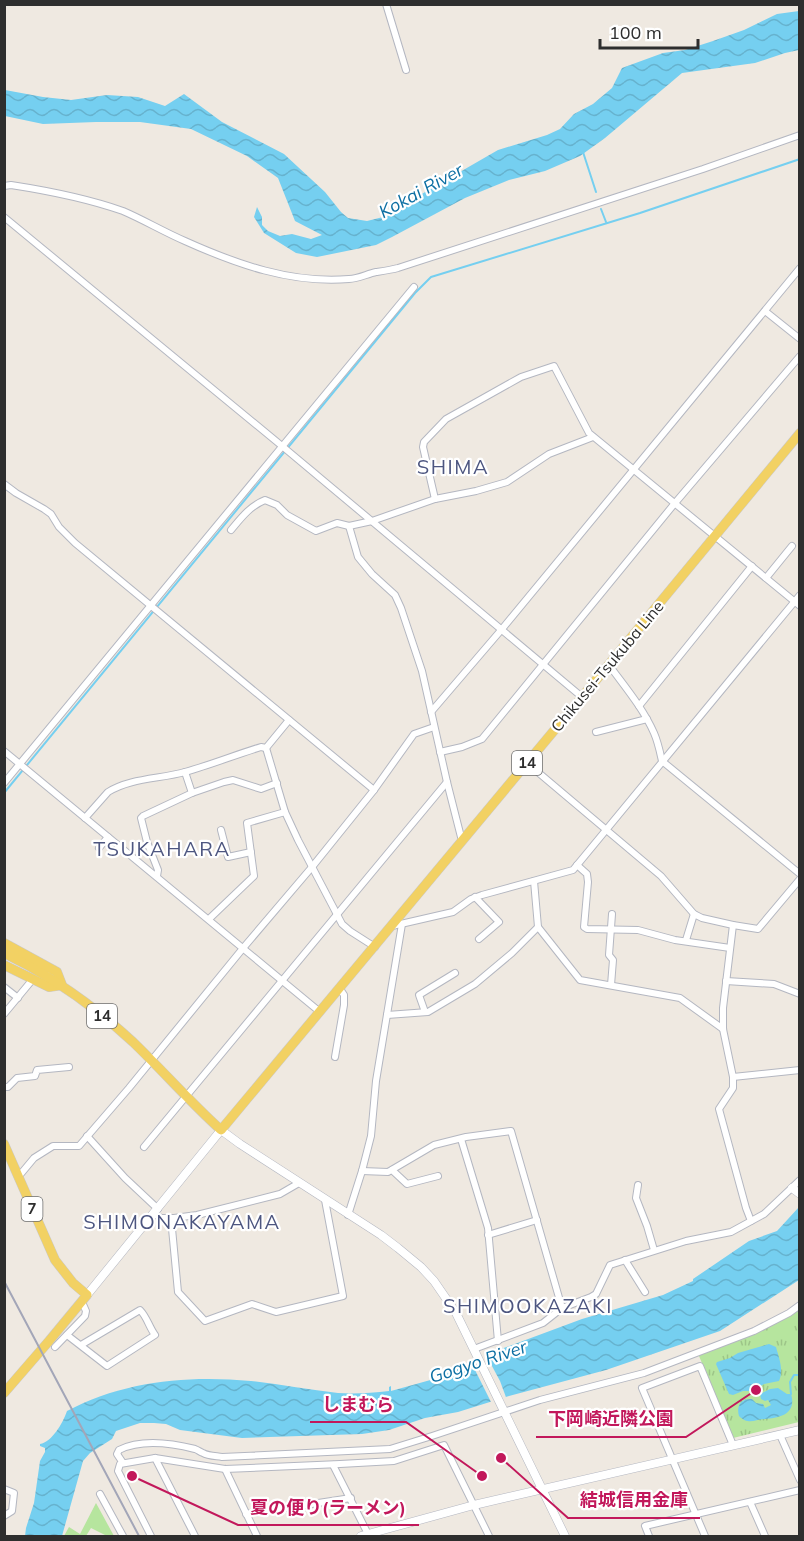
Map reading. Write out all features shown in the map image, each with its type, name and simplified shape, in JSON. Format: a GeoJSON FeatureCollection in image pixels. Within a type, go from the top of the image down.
{"type":"FeatureCollection","features":[{"type":"Feature","properties":{"kind":"main road","name":"Chikusei-Tsukuba Line"},"geometry":{"type":"LineString","coordinates":[[222,1130],[798,437]]}},
{"type":"Feature","properties":{"kind":"main road"},"geometry":{"type":"LineString","coordinates":[[4,942],[57,972],[62,985],[49,987],[4,965]]}},
{"type":"Feature","properties":{"kind":"main road","name":"14"},"geometry":{"type":"LineString","coordinates":[[4,953],[62,985],[86,1002],[151,1060],[222,1130]]}},
{"type":"Feature","properties":{"kind":"main road","name":"7"},"geometry":{"type":"LineString","coordinates":[[4,1144],[55,1260],[84,1298]]}},
{"type":"Feature","properties":{"kind":"main road"},"geometry":{"type":"LineString","coordinates":[[4,1393],[84,1298]]}},
{"type":"Feature","properties":{"kind":"street"},"geometry":{"type":"LineString","coordinates":[[386,4],[406,69]]}},
{"type":"Feature","properties":{"kind":"street"},"geometry":{"type":"LineString","coordinates":[[4,186],[57,192],[90,200],[125,212],[184,241],[235,262],[270,272],[306,278],[351,279],[398,268],[703,169],[800,135]]}},
{"type":"Feature","properties":{"kind":"street"},"geometry":{"type":"LineString","coordinates":[[4,217],[285,448],[582,697]]}},
{"type":"Feature","properties":{"kind":"street"},"geometry":{"type":"LineString","coordinates":[[431,712],[800,268]]}},
{"type":"Feature","properties":{"kind":"street"},"geometry":{"type":"LineString","coordinates":[[4,783],[24,766],[414,287]]}},
{"type":"Feature","properties":{"kind":"street"},"geometry":{"type":"LineString","coordinates":[[765,311],[800,339]]}},
{"type":"Feature","properties":{"kind":"street"},"geometry":{"type":"LineString","coordinates":[[440,752],[482,739],[675,503],[800,357]]}},
{"type":"Feature","properties":{"kind":"street"},"geometry":{"type":"LineString","coordinates":[[435,499],[423,447],[424,442],[446,419],[522,377],[554,366],[589,433],[797,604]]}},
{"type":"Feature","properties":{"kind":"street"},"geometry":{"type":"LineString","coordinates":[[231,530],[252,507],[265,500],[277,505],[288,515],[316,531],[336,524],[349,526],[372,521],[435,499],[507,482],[549,454],[593,436]]}},
{"type":"Feature","properties":{"kind":"street"},"geometry":{"type":"LineString","coordinates":[[4,484],[21,497],[45,509],[65,534],[374,790]]}},
{"type":"Feature","properties":{"kind":"street"},"geometry":{"type":"LineString","coordinates":[[349,526],[358,557],[372,574],[395,595],[401,608],[422,671],[462,842]]}},
{"type":"Feature","properties":{"kind":"street"},"geometry":{"type":"LineString","coordinates":[[766,578],[792,546]]}},
{"type":"Feature","properties":{"kind":"street"},"geometry":{"type":"LineString","coordinates":[[639,706],[752,566]]}},
{"type":"Feature","properties":{"kind":"street"},"geometry":{"type":"LineString","coordinates":[[392,926],[453,912],[475,897],[573,870],[662,761],[797,604],[800,595]]}},
{"type":"Feature","properties":{"kind":"street"},"geometry":{"type":"LineString","coordinates":[[609,665],[647,719],[655,735],[662,761],[800,874]]}},
{"type":"Feature","properties":{"kind":"street"},"geometry":{"type":"LineString","coordinates":[[596,732],[647,719]]}},
{"type":"Feature","properties":{"kind":"street"},"geometry":{"type":"LineString","coordinates":[[266,748],[289,720]]}},
{"type":"Feature","properties":{"kind":"street"},"geometry":{"type":"LineString","coordinates":[[19,1176],[34,1158],[53,1146],[79,1146],[312,867],[374,790],[414,734],[434,727]]}},
{"type":"Feature","properties":{"kind":"street"},"geometry":{"type":"LineString","coordinates":[[85,818],[112,789],[185,772],[261,747],[266,748]]}},
{"type":"Feature","properties":{"kind":"street"},"geometry":{"type":"LineString","coordinates":[[266,748],[285,812],[342,924],[350,932],[375,947]]}},
{"type":"Feature","properties":{"kind":"street"},"geometry":{"type":"LineString","coordinates":[[4,751],[320,1012]]}},
{"type":"Feature","properties":{"kind":"street"},"geometry":{"type":"LineString","coordinates":[[526,763],[661,876],[694,914],[702,918],[733,926],[758,929],[800,879]]}},
{"type":"Feature","properties":{"kind":"street"},"geometry":{"type":"LineString","coordinates":[[185,772],[192,793]]}},
{"type":"Feature","properties":{"kind":"street"},"geometry":{"type":"LineString","coordinates":[[157,876],[158,870],[141,819],[146,813],[224,782],[233,780],[261,789],[277,783]]}},
{"type":"Feature","properties":{"kind":"street"},"geometry":{"type":"LineString","coordinates":[[144,1147],[447,782]]}},
{"type":"Feature","properties":{"kind":"street"},"geometry":{"type":"LineString","coordinates":[[209,919],[254,876],[248,823],[285,812]]}},
{"type":"Feature","properties":{"kind":"street"},"geometry":{"type":"LineString","coordinates":[[221,830],[228,857],[251,852]]}},
{"type":"Feature","properties":{"kind":"street"},"geometry":{"type":"LineString","coordinates":[[99,848],[108,837]]}},
{"type":"Feature","properties":{"kind":"street"},"geometry":{"type":"LineString","coordinates":[[577,865],[586,874],[588,882],[584,927],[587,929],[638,930],[675,940],[730,948]]}},
{"type":"Feature","properties":{"kind":"street"},"geometry":{"type":"LineString","coordinates":[[534,881],[538,927],[580,980],[680,998],[723,1029]]}},
{"type":"Feature","properties":{"kind":"street"},"geometry":{"type":"LineString","coordinates":[[475,897],[499,922],[479,939]]}},
{"type":"Feature","properties":{"kind":"street"},"geometry":{"type":"LineString","coordinates":[[612,914],[609,955],[613,960],[612,985]]}},
{"type":"Feature","properties":{"kind":"street"},"geometry":{"type":"LineString","coordinates":[[686,940],[694,914]]}},
{"type":"Feature","properties":{"kind":"street"},"geometry":{"type":"LineString","coordinates":[[348,1215],[371,1136],[376,1081],[402,924]]}},
{"type":"Feature","properties":{"kind":"street"},"geometry":{"type":"LineString","coordinates":[[733,926],[723,1008],[723,1029],[734,1077],[733,1088],[719,1109],[746,1208],[752,1221]]}},
{"type":"Feature","properties":{"kind":"street"},"geometry":{"type":"LineString","coordinates":[[387,1015],[428,1012],[475,984],[512,953],[538,927]]}},
{"type":"Feature","properties":{"kind":"street"},"geometry":{"type":"LineString","coordinates":[[425,1012],[419,995],[455,973]]}},
{"type":"Feature","properties":{"kind":"street"},"geometry":{"type":"LineString","coordinates":[[4,1014],[33,979]]}},
{"type":"Feature","properties":{"kind":"street"},"geometry":{"type":"LineString","coordinates":[[726,981],[774,984],[800,994]]}},
{"type":"Feature","properties":{"kind":"street"},"geometry":{"type":"LineString","coordinates":[[4,987],[18,998]]}},
{"type":"Feature","properties":{"kind":"street"},"geometry":{"type":"LineString","coordinates":[[335,1057],[344,1005],[344,995],[340,989]]}},
{"type":"Feature","properties":{"kind":"street"},"geometry":{"type":"LineString","coordinates":[[4,1087],[8,1087],[17,1078],[35,1076],[37,1070],[69,1067]]}},
{"type":"Feature","properties":{"kind":"street"},"geometry":{"type":"LineString","coordinates":[[734,1077],[800,1070]]}},
{"type":"Feature","properties":{"kind":"street"},"geometry":{"type":"LineString","coordinates":[[55,1347],[85,1316],[84,1298],[222,1130],[381,1235],[421,1267],[434,1281],[446,1297],[475,1351],[565,1536]]}},
{"type":"Feature","properties":{"kind":"street"},"geometry":{"type":"LineString","coordinates":[[362,1171],[388,1172],[434,1145],[461,1138],[511,1131],[562,1308]]}},
{"type":"Feature","properties":{"kind":"street"},"geometry":{"type":"LineString","coordinates":[[87,1136],[161,1218],[197,1215],[280,1194],[299,1183]]}},
{"type":"Feature","properties":{"kind":"street"},"geometry":{"type":"LineString","coordinates":[[461,1138],[488,1228],[498,1341]]}},
{"type":"Feature","properties":{"kind":"street"},"geometry":{"type":"LineString","coordinates":[[392,1170],[407,1184],[438,1176]]}},
{"type":"Feature","properties":{"kind":"street"},"geometry":{"type":"LineString","coordinates":[[475,1351],[543,1323],[562,1308],[596,1294],[609,1264],[686,1241],[731,1232],[764,1214],[795,1191],[800,1180]]}},
{"type":"Feature","properties":{"kind":"street"},"geometry":{"type":"LineString","coordinates":[[638,1185],[636,1198],[654,1251]]}},
{"type":"Feature","properties":{"kind":"street"},"geometry":{"type":"LineString","coordinates":[[171,1218],[178,1292],[206,1322],[252,1304],[276,1312],[343,1296],[325,1200]]}},
{"type":"Feature","properties":{"kind":"street"},"geometry":{"type":"LineString","coordinates":[[488,1235],[537,1221]]}},
{"type":"Feature","properties":{"kind":"street"},"geometry":{"type":"LineString","coordinates":[[625,1260],[645,1292]]}},
{"type":"Feature","properties":{"kind":"street"},"geometry":{"type":"LineString","coordinates":[[152,1536],[118,1471],[120,1464],[154,1458],[222,1468],[338,1460],[390,1449],[503,1409],[644,1373],[754,1331],[800,1305]]}},
{"type":"Feature","properties":{"kind":"street"},"geometry":{"type":"LineString","coordinates":[[67,1335],[106,1366],[155,1335],[149,1327],[146,1316],[140,1310],[81,1346]]}},
{"type":"Feature","properties":{"kind":"street"},"geometry":{"type":"LineString","coordinates":[[695,1353],[734,1445]]}},
{"type":"Feature","properties":{"kind":"street"},"geometry":{"type":"LineString","coordinates":[[700,1366],[642,1388],[705,1536]]}},
{"type":"Feature","properties":{"kind":"street"},"geometry":{"type":"LineString","coordinates":[[338,1460],[366,1536],[474,1505],[800,1430]]}},
{"type":"Feature","properties":{"kind":"street"},"geometry":{"type":"LineString","coordinates":[[780,1435],[800,1480]]}},
{"type":"Feature","properties":{"kind":"street"},"geometry":{"type":"LineString","coordinates":[[123,1463],[117,1454],[119,1450],[154,1443],[198,1449],[203,1453],[221,1457],[394,1461],[444,1445],[489,1536]]}},
{"type":"Feature","properties":{"kind":"street"},"geometry":{"type":"LineString","coordinates":[[221,1457],[222,1468],[257,1536]]}},
{"type":"Feature","properties":{"kind":"street"},"geometry":{"type":"LineString","coordinates":[[154,1458],[195,1536]]}},
{"type":"Feature","properties":{"kind":"street"},"geometry":{"type":"LineString","coordinates":[[4,1489],[14,1493],[12,1511],[4,1516]]}},
{"type":"Feature","properties":{"kind":"street"},"geometry":{"type":"LineString","coordinates":[[649,1536],[645,1526],[800,1490]]}},
{"type":"Feature","properties":{"kind":"street"},"geometry":{"type":"LineString","coordinates":[[100,1494],[123,1536]]}},
{"type":"Feature","properties":{"kind":"street"},"geometry":{"type":"LineString","coordinates":[[246,1514],[351,1498]]}},
{"type":"Feature","properties":{"kind":"street"},"geometry":{"type":"LineString","coordinates":[[750,1502],[765,1536]]}},
{"type":"Feature","properties":{"kind":"green space"},"geometry":{"type":"Polygon","coordinates":[[[799,1307],[799,1422],[733,1438],[699,1356],[701,1352],[799,1307]]]}},
{"type":"Feature","properties":{"kind":"green space"},"geometry":{"type":"Polygon","coordinates":[[[96,1503],[114,1536],[107,1536],[91,1528],[86,1536],[64,1536],[69,1527],[80,1534],[96,1503]]]}},
{"type":"Feature","properties":{"kind":"water"},"geometry":{"type":"Polygon","coordinates":[[[799,11],[799,50],[755,63],[682,73],[605,138],[580,156],[545,171],[509,180],[465,198],[376,245],[317,257],[296,253],[264,233],[254,217],[257,207],[262,217],[262,225],[268,231],[280,236],[292,234],[311,239],[322,235],[295,221],[278,178],[247,156],[191,129],[140,122],[43,124],[5,116],[5,90],[71,100],[107,95],[138,97],[165,106],[184,94],[222,122],[284,154],[325,192],[348,218],[367,221],[387,216],[498,150],[560,129],[574,114],[593,104],[612,88],[622,68],[663,53],[685,50],[713,41],[744,30],[777,14],[799,11]]]}},
{"type":"Feature","properties":{"kind":"water","name":"Gogyo River"},"geometry":{"type":"Polygon","coordinates":[[[799,1207],[799,1280],[720,1331],[606,1370],[458,1412],[425,1418],[389,1430],[362,1434],[242,1438],[180,1430],[166,1424],[140,1423],[116,1431],[112,1439],[90,1453],[83,1461],[62,1536],[25,1536],[34,1503],[40,1461],[45,1452],[45,1448],[40,1444],[53,1436],[67,1411],[88,1401],[156,1382],[204,1379],[251,1381],[338,1393],[389,1391],[391,1386],[391,1391],[434,1379],[501,1349],[582,1319],[663,1295],[693,1281],[749,1241],[777,1231],[799,1207]]]}},
{"type":"Feature","properties":{"kind":"water"},"geometry":{"type":"Polygon","coordinates":[[[769,1344],[776,1347],[781,1368],[779,1381],[764,1384],[753,1391],[729,1394],[717,1362],[769,1344]]]}},
{"type":"Feature","properties":{"kind":"water"},"geometry":{"type":"Polygon","coordinates":[[[778,1388],[791,1394],[792,1406],[786,1414],[751,1421],[739,1416],[738,1409],[742,1401],[752,1399],[756,1403],[763,1404],[765,1408],[771,1405],[768,1400],[761,1399],[760,1394],[778,1388]]]}},
{"type":"Feature","properties":{"kind":"pier"},"geometry":{"type":"Polygon","coordinates":[[[485,1353],[507,1400],[492,1404],[470,1360],[485,1353]]]}},
{"type":"Feature","properties":{"kind":"waterway"},"geometry":{"type":"LineString","coordinates":[[583,152],[596,192]]}},
{"type":"Feature","properties":{"kind":"waterway"},"geometry":{"type":"LineString","coordinates":[[4,793],[415,293],[431,277],[640,213],[800,159]]}},
{"type":"Feature","properties":{"kind":"waterway"},"geometry":{"type":"LineString","coordinates":[[601,209],[606,222]]}},
{"type":"Feature","properties":{"kind":"waterway"},"geometry":{"type":"LineString","coordinates":[[791,1394],[790,1382],[794,1375],[800,1375]]}},
{"type":"Feature","properties":{"kind":"railway"},"geometry":{"type":"LineString","coordinates":[[4,1281],[139,1536]]}},
{"type":"Feature","properties":{"kind":"place","name":"下岡崎近隣公園"},"geometry":{"type":"Point","coordinates":[756,1390]}},
{"type":"Feature","properties":{"kind":"place","name":"結城信用金庫"},"geometry":{"type":"Point","coordinates":[501,1458]}},
{"type":"Feature","properties":{"kind":"place","name":"夏の便り(ラーメン)"},"geometry":{"type":"Point","coordinates":[132,1476]}},
{"type":"Feature","properties":{"kind":"place","name":"しまむら"},"geometry":{"type":"Point","coordinates":[482,1476]}},
{"type":"Feature","properties":{"kind":"district","name":"SHIMA"},"geometry":{"type":"Point","coordinates":[453,467]}},
{"type":"Feature","properties":{"kind":"district","name":"TSUKAHARA"},"geometry":{"type":"Point","coordinates":[162,849]}},
{"type":"Feature","properties":{"kind":"district","name":"SHIMONAKAYAMA"},"geometry":{"type":"Point","coordinates":[182,1222]}},
{"type":"Feature","properties":{"kind":"district","name":"SHIMOOKAZAKI"},"geometry":{"type":"Point","coordinates":[528,1306]}},
{"type":"Feature","properties":{"kind":"water label","name":"Kokai River"},"geometry":{"type":"Point","coordinates":[421,191]}}]}
